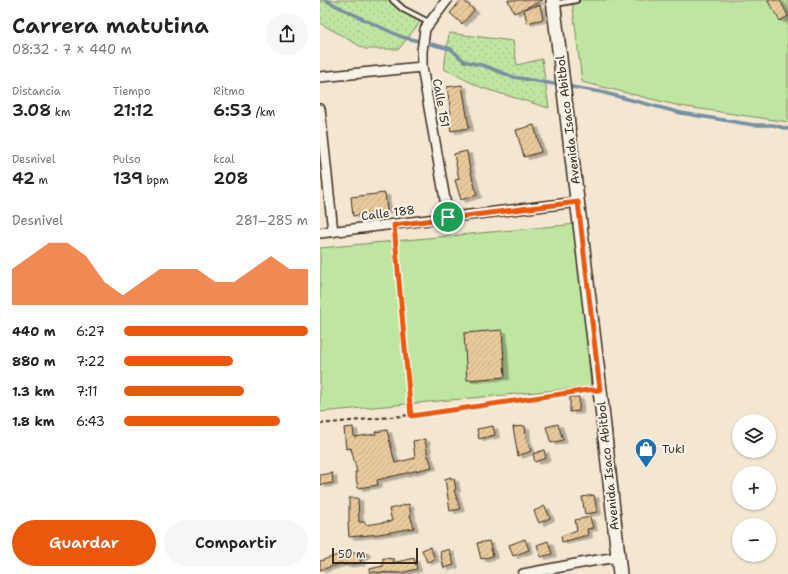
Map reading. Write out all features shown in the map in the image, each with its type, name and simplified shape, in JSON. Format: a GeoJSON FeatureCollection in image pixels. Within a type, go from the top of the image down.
{"type":"FeatureCollection","features":[{"type":"Feature","properties":{"kind":"main road","name":"Avenida Isaco Abitbol"},"geometry":{"type":"LineString","coordinates":[[554,2],[600,390],[620,574]]}},
{"type":"Feature","properties":{"kind":"street","name":"Calle 151"},"geometry":{"type":"LineString","coordinates":[[447,0],[428,26],[422,51],[422,67],[448,217]]}},
{"type":"Feature","properties":{"kind":"street"},"geometry":{"type":"LineString","coordinates":[[320,77],[422,67]]}},
{"type":"Feature","properties":{"kind":"street"},"geometry":{"type":"LineString","coordinates":[[320,109],[333,232]]}},
{"type":"Feature","properties":{"kind":"street","name":"Calle 188"},"geometry":{"type":"LineString","coordinates":[[320,233],[578,202]]}},
{"type":"Feature","properties":{"kind":"street"},"geometry":{"type":"LineString","coordinates":[[524,574],[618,557]]}},
{"type":"Feature","properties":{"kind":"lane"},"geometry":{"type":"LineString","coordinates":[[392,0],[428,26]]}},
{"type":"Feature","properties":{"kind":"lane"},"geometry":{"type":"LineString","coordinates":[[554,2],[576,0]]}},
{"type":"Feature","properties":{"kind":"path"},"geometry":{"type":"LineString","coordinates":[[394,225],[411,416]]}},
{"type":"Feature","properties":{"kind":"path"},"geometry":{"type":"LineString","coordinates":[[320,424],[411,416],[588,390],[600,390]]}},
{"type":"Feature","properties":{"kind":"green space"},"geometry":{"type":"Polygon","coordinates":[[[320,0],[389,0],[420,22],[399,49],[365,49],[320,23],[320,0]]]}},
{"type":"Feature","properties":{"kind":"green space"},"geometry":{"type":"Polygon","coordinates":[[[572,0],[788,0],[788,122],[680,106],[582,82],[572,0]]]}},
{"type":"Feature","properties":{"kind":"green space"},"geometry":{"type":"Polygon","coordinates":[[[449,33],[513,41],[517,65],[542,59],[549,108],[482,88],[444,69],[449,33]]]}},
{"type":"Feature","properties":{"kind":"green space"},"geometry":{"type":"Polygon","coordinates":[[[577,224],[591,387],[320,412],[320,248],[577,224]]]}},
{"type":"Feature","properties":{"kind":"building"},"geometry":{"type":"Polygon","coordinates":[[[461,0],[463,0],[474,10],[462,24],[450,13],[461,0]]]}},
{"type":"Feature","properties":{"kind":"building"},"geometry":{"type":"Polygon","coordinates":[[[508,0],[543,0],[514,13],[508,0]]]}},
{"type":"Feature","properties":{"kind":"building"},"geometry":{"type":"Polygon","coordinates":[[[767,0],[780,0],[788,16],[780,21],[767,0]]]}},
{"type":"Feature","properties":{"kind":"building"},"geometry":{"type":"Polygon","coordinates":[[[540,5],[543,19],[527,23],[524,9],[540,5]]]}},
{"type":"Feature","properties":{"kind":"building"},"geometry":{"type":"Polygon","coordinates":[[[462,85],[469,128],[451,131],[448,113],[451,113],[447,87],[462,85]]]}},
{"type":"Feature","properties":{"kind":"building"},"geometry":{"type":"Polygon","coordinates":[[[534,125],[541,152],[524,157],[516,130],[534,125]]]}},
{"type":"Feature","properties":{"kind":"building"},"geometry":{"type":"Polygon","coordinates":[[[467,151],[477,195],[461,200],[455,180],[459,179],[454,154],[467,151]]]}},
{"type":"Feature","properties":{"kind":"building"},"geometry":{"type":"Polygon","coordinates":[[[385,193],[387,211],[353,216],[351,197],[385,193]]]}},
{"type":"Feature","properties":{"kind":"building"},"geometry":{"type":"Polygon","coordinates":[[[502,330],[505,377],[467,380],[464,333],[502,330]]]}},
{"type":"Feature","properties":{"kind":"building"},"geometry":{"type":"Polygon","coordinates":[[[570,397],[579,397],[579,411],[570,412],[570,397]]]}},
{"type":"Feature","properties":{"kind":"building"},"geometry":{"type":"Polygon","coordinates":[[[558,424],[563,440],[551,443],[546,427],[558,424]]]}},
{"type":"Feature","properties":{"kind":"building"},"geometry":{"type":"Polygon","coordinates":[[[493,426],[495,435],[479,439],[477,429],[493,426]]]}},
{"type":"Feature","properties":{"kind":"building"},"geometry":{"type":"Polygon","coordinates":[[[525,426],[526,438],[531,451],[518,456],[513,427],[525,426]]]}},
{"type":"Feature","properties":{"kind":"building"},"geometry":{"type":"Polygon","coordinates":[[[353,427],[354,437],[376,434],[375,432],[387,430],[395,463],[415,458],[413,441],[425,439],[428,457],[432,467],[377,480],[378,485],[358,488],[355,472],[357,472],[351,448],[346,449],[344,428],[353,427]]]}},
{"type":"Feature","properties":{"kind":"building"},"geometry":{"type":"Polygon","coordinates":[[[544,450],[546,458],[535,462],[533,454],[544,450]]]}},
{"type":"Feature","properties":{"kind":"building"},"geometry":{"type":"Polygon","coordinates":[[[332,473],[333,483],[320,485],[320,475],[332,473]]]}},
{"type":"Feature","properties":{"kind":"building"},"geometry":{"type":"Polygon","coordinates":[[[451,477],[451,479],[454,479],[456,489],[454,490],[460,509],[450,511],[445,479],[451,477]]]}},
{"type":"Feature","properties":{"kind":"building"},"geometry":{"type":"Polygon","coordinates":[[[594,495],[597,512],[585,514],[582,497],[594,495]]]}},
{"type":"Feature","properties":{"kind":"building"},"geometry":{"type":"Polygon","coordinates":[[[349,498],[358,498],[359,522],[365,522],[366,525],[392,521],[389,509],[409,504],[410,515],[414,528],[349,537],[349,498]]]}},
{"type":"Feature","properties":{"kind":"building"},"geometry":{"type":"Polygon","coordinates":[[[545,506],[550,518],[539,523],[534,511],[545,506]]]}},
{"type":"Feature","properties":{"kind":"building"},"geometry":{"type":"Polygon","coordinates":[[[590,517],[593,528],[587,529],[588,535],[562,542],[561,536],[577,530],[575,520],[590,517]]]}},
{"type":"Feature","properties":{"kind":"building"},"geometry":{"type":"Polygon","coordinates":[[[525,539],[529,550],[513,556],[509,545],[525,539]]]}},
{"type":"Feature","properties":{"kind":"building"},"geometry":{"type":"Polygon","coordinates":[[[489,541],[493,556],[481,559],[477,543],[489,541]]]}},
{"type":"Feature","properties":{"kind":"building"},"geometry":{"type":"Polygon","coordinates":[[[548,541],[552,554],[541,557],[537,545],[548,541]]]}},
{"type":"Feature","properties":{"kind":"building"},"geometry":{"type":"Polygon","coordinates":[[[430,547],[435,559],[427,562],[422,550],[430,547]]]}},
{"type":"Feature","properties":{"kind":"building"},"geometry":{"type":"Polygon","coordinates":[[[449,549],[454,565],[444,568],[440,552],[449,549]]]}},
{"type":"Feature","properties":{"kind":"building"},"geometry":{"type":"Polygon","coordinates":[[[365,551],[366,555],[360,558],[361,563],[343,565],[343,563],[320,570],[320,561],[341,554],[365,551]]]}},
{"type":"Feature","properties":{"kind":"building"},"geometry":{"type":"Polygon","coordinates":[[[383,558],[394,559],[393,563],[414,558],[417,569],[401,573],[370,572],[370,569],[383,566],[383,558]]]}},
{"type":"Feature","properties":{"kind":"waterway"},"geometry":{"type":"LineString","coordinates":[[325,0],[402,37],[451,49],[464,61],[485,66],[513,77],[560,85]]}},
{"type":"Feature","properties":{"kind":"waterway"},"geometry":{"type":"LineString","coordinates":[[566,86],[601,92],[681,113],[754,125],[773,125],[788,129]]}},
{"type":"Feature","properties":{"kind":"place","name":"Tuki"},"geometry":{"type":"Point","coordinates":[646,468]}},
{"type":"Feature","properties":{"kind":"route"},"geometry":{"type":"LineString","coordinates":[[578,202],[600,390],[588,390],[411,416],[394,225],[448,217],[578,202]]}}]}
